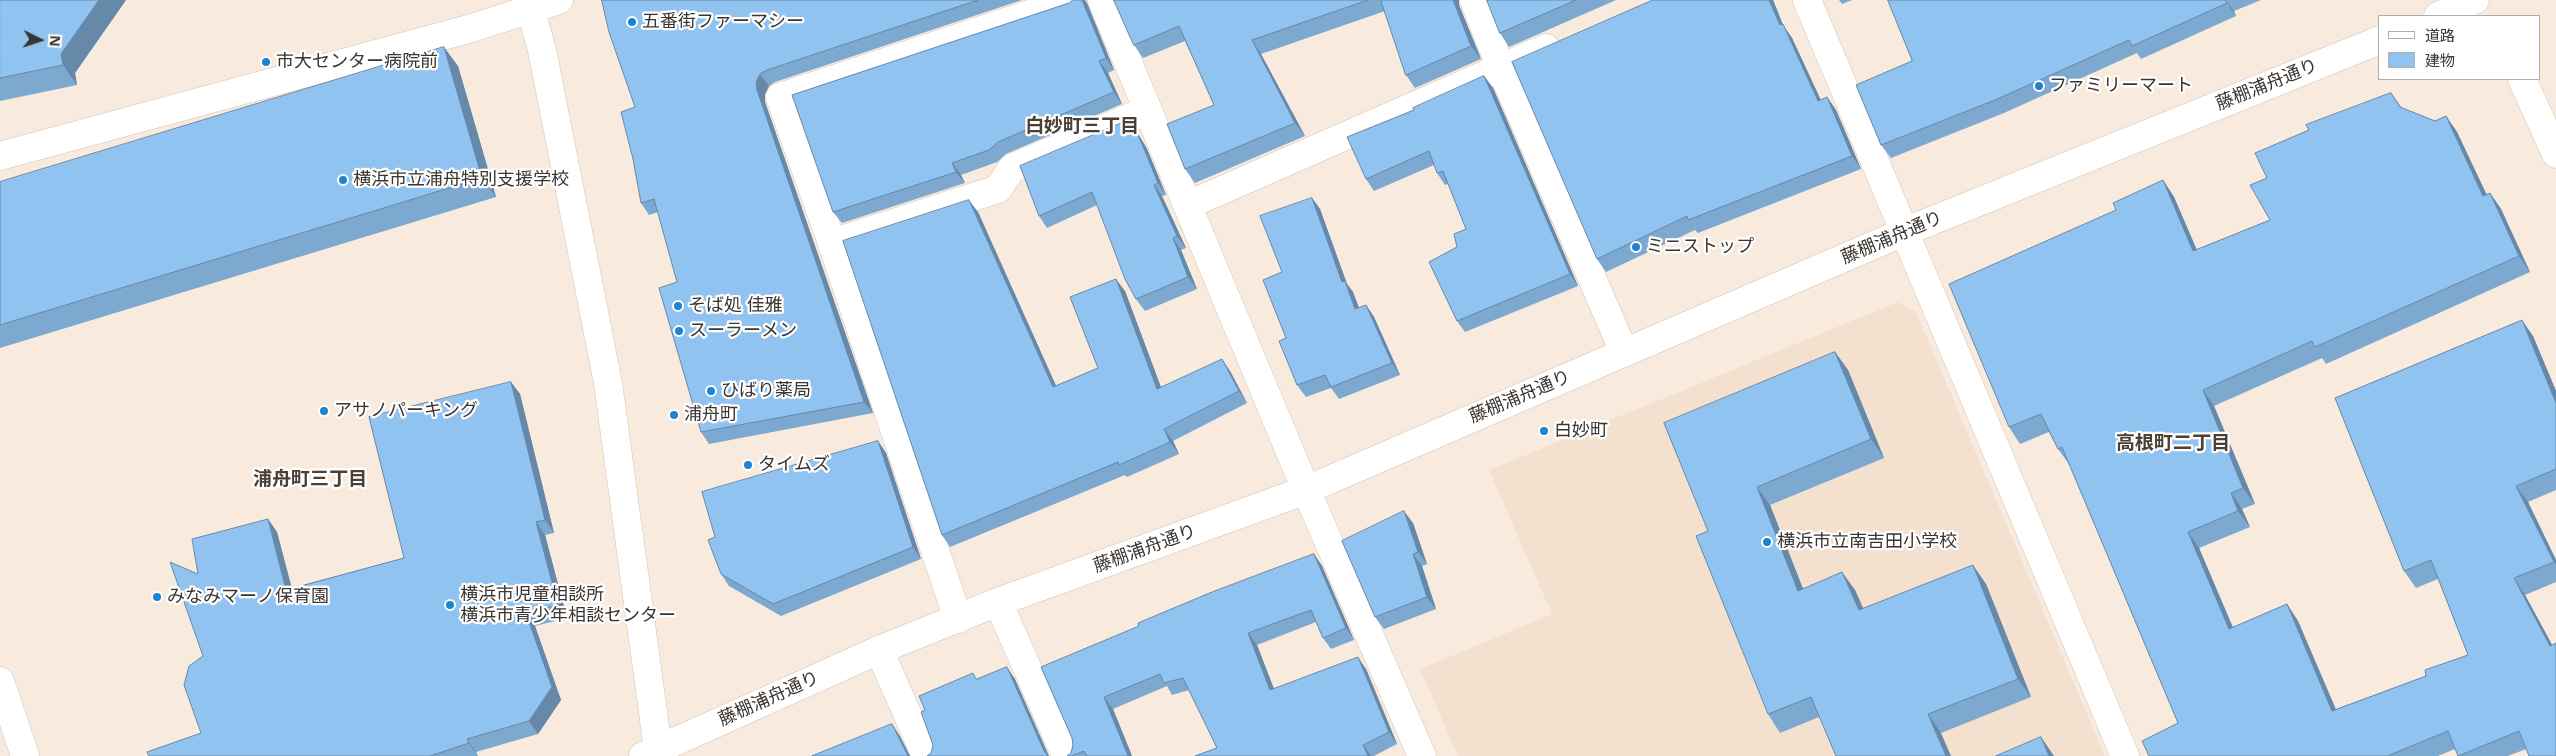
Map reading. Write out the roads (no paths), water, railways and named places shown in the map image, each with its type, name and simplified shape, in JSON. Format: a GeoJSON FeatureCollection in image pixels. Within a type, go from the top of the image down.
{"type":"FeatureCollection","features":[{"type":"Feature","properties":{"kind":"street"},"geometry":{"type":"LineString","coordinates":[[0,156],[529,5],[559,0]]}},
{"type":"Feature","properties":{"kind":"street"},"geometry":{"type":"LineString","coordinates":[[958,618],[832,243],[780,97],[1072,0]]}},
{"type":"Feature","properties":{"kind":"street"},"geometry":{"type":"LineString","coordinates":[[1102,0],[1306,490],[1422,756]]}},
{"type":"Feature","properties":{"kind":"street"},"geometry":{"type":"LineString","coordinates":[[1474,0],[1501,68],[1624,352]]}},
{"type":"Feature","properties":{"kind":"street"},"geometry":{"type":"LineString","coordinates":[[1807,0],[2125,756]]}},
{"type":"Feature","properties":{"kind":"street"},"geometry":{"type":"LineString","coordinates":[[529,5],[542,50],[608,383],[654,754]]}},
{"type":"Feature","properties":{"kind":"street"},"geometry":{"type":"LineString","coordinates":[[1188,205],[1573,36]]}},
{"type":"Feature","properties":{"kind":"street","name":"藤棚浦舟通り"},"geometry":{"type":"LineString","coordinates":[[654,754],[879,650],[998,602],[1306,490],[1904,232],[2378,41]]}},
{"type":"Feature","properties":{"kind":"street"},"geometry":{"type":"LineString","coordinates":[[2522,80],[2556,154]]}},
{"type":"Feature","properties":{"kind":"street"},"geometry":{"type":"LineString","coordinates":[[832,243],[998,189],[1012,168],[1148,110]]}},
{"type":"Feature","properties":{"kind":"street"},"geometry":{"type":"LineString","coordinates":[[998,602],[1066,756]]}},
{"type":"Feature","properties":{"kind":"street"},"geometry":{"type":"LineString","coordinates":[[879,650],[926,756]]}},
{"type":"Feature","properties":{"kind":"street"},"geometry":{"type":"LineString","coordinates":[[0,681],[25,756]]}},
{"type":"Feature","properties":{"kind":"place","name":"五番街ファーマシー"},"geometry":{"type":"Point","coordinates":[632,22]}},
{"type":"Feature","properties":{"kind":"place","name":"市大センター病院前"},"geometry":{"type":"Point","coordinates":[266,62]}},
{"type":"Feature","properties":{"kind":"place","name":"ファミリーマート"},"geometry":{"type":"Point","coordinates":[2039,86]}},
{"type":"Feature","properties":{"kind":"place","name":"横浜市立浦舟特別支援学校"},"geometry":{"type":"Point","coordinates":[343,180]}},
{"type":"Feature","properties":{"kind":"place","name":"ミニストップ"},"geometry":{"type":"Point","coordinates":[1636,247]}},
{"type":"Feature","properties":{"kind":"place","name":"そば処 佳雅"},"geometry":{"type":"Point","coordinates":[678,306]}},
{"type":"Feature","properties":{"kind":"place","name":"スーラーメン"},"geometry":{"type":"Point","coordinates":[679,331]}},
{"type":"Feature","properties":{"kind":"place","name":"ひばり薬局"},"geometry":{"type":"Point","coordinates":[711,391]}},
{"type":"Feature","properties":{"kind":"place","name":"アサノパーキング"},"geometry":{"type":"Point","coordinates":[324,411]}},
{"type":"Feature","properties":{"kind":"place","name":"浦舟町"},"geometry":{"type":"Point","coordinates":[674,415]}},
{"type":"Feature","properties":{"kind":"place","name":"白妙町"},"geometry":{"type":"Point","coordinates":[1544,431]}},
{"type":"Feature","properties":{"kind":"place","name":"タイムズ"},"geometry":{"type":"Point","coordinates":[748,465]}},
{"type":"Feature","properties":{"kind":"place","name":"横浜市立南吉田小学校"},"geometry":{"type":"Point","coordinates":[1767,542]}},
{"type":"Feature","properties":{"kind":"place","name":"みなみマーノ保育園"},"geometry":{"type":"Point","coordinates":[157,597]}},
{"type":"Feature","properties":{"kind":"place","name":"横浜市児童相談所 横浜市青少年相談センター"},"geometry":{"type":"Point","coordinates":[450,605]}},
{"type":"Feature","properties":{"kind":"district","name":"白妙町三丁目"},"geometry":{"type":"Point","coordinates":[1082,127]}},
{"type":"Feature","properties":{"kind":"district","name":"高根町二丁目"},"geometry":{"type":"Point","coordinates":[2173,444]}},
{"type":"Feature","properties":{"kind":"district","name":"浦舟町三丁目"},"geometry":{"type":"Point","coordinates":[310,480]}}]}
